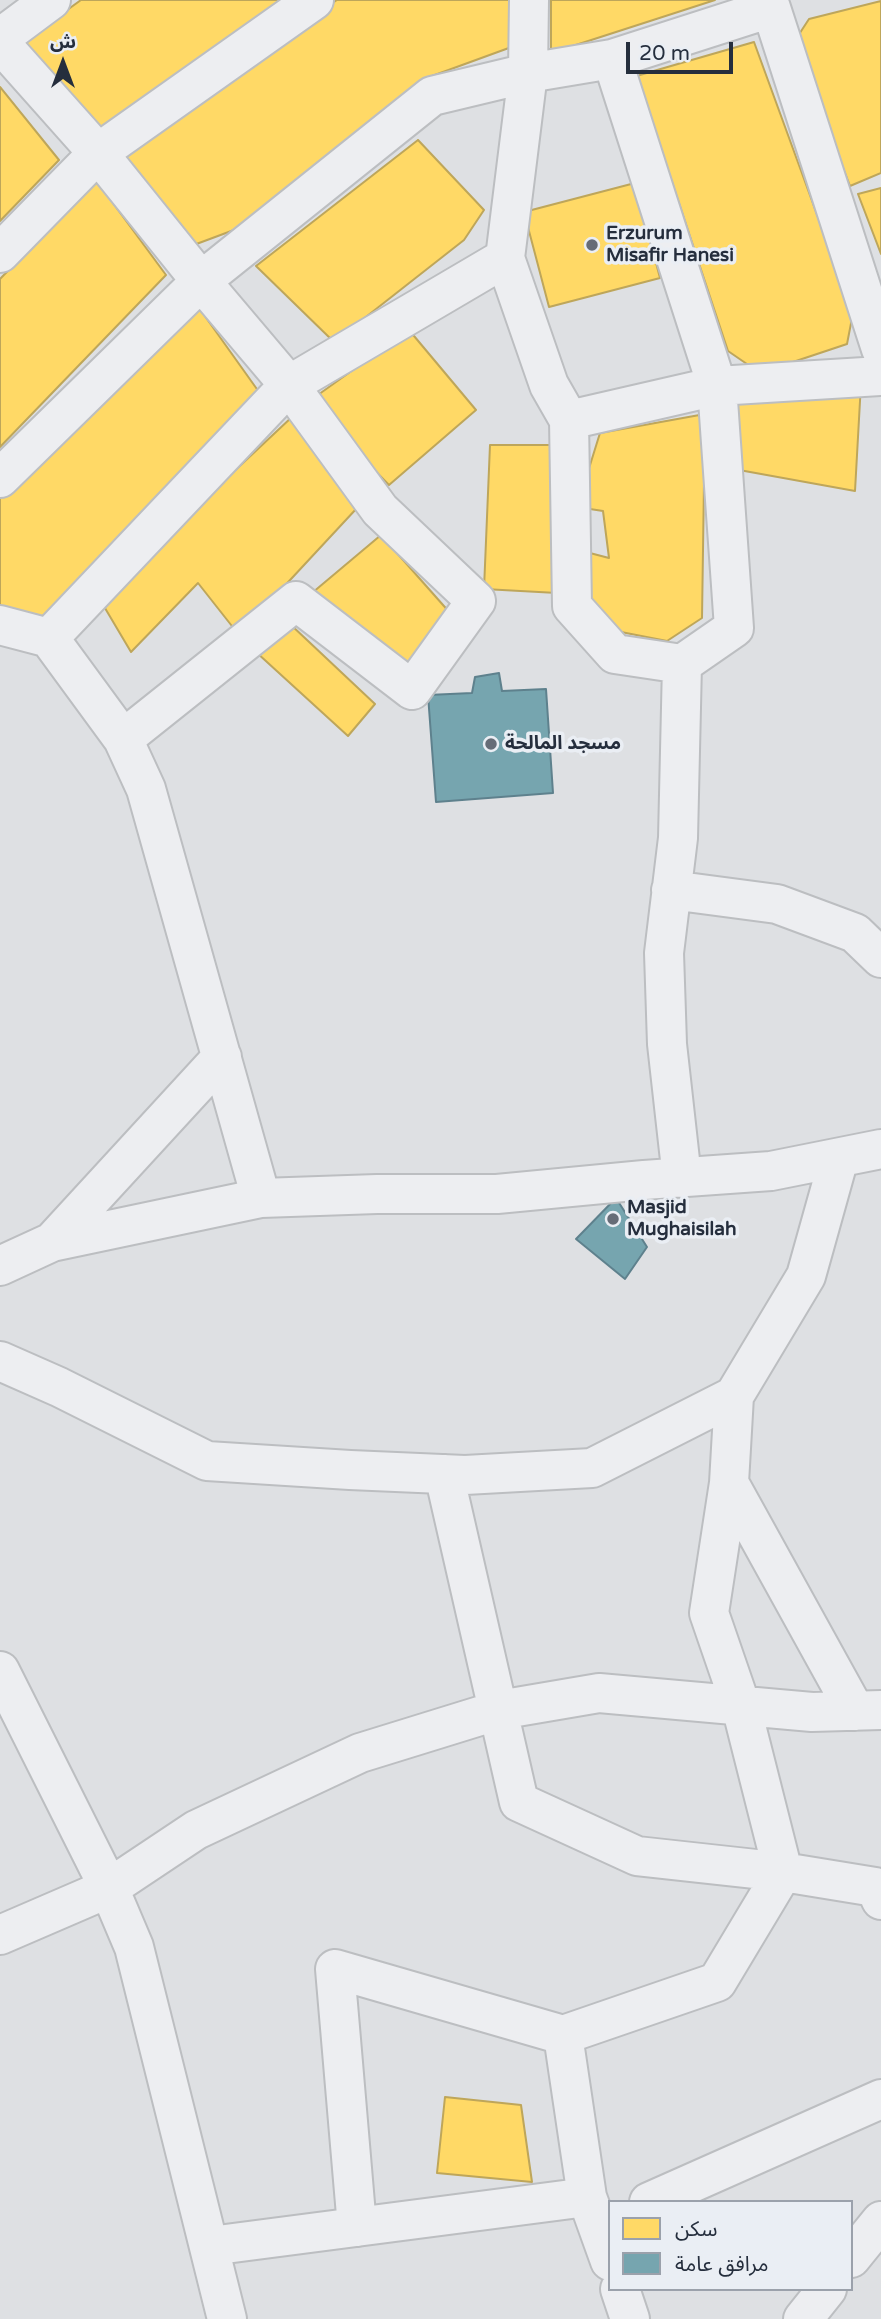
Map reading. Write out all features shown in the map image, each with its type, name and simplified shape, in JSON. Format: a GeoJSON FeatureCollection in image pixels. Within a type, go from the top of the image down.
{"type":"FeatureCollection","features":[{"type":"Feature","properties":{"kind":"street"},"geometry":{"type":"LineString","coordinates":[[0,38],[51,0]]}},
{"type":"Feature","properties":{"kind":"street"},"geometry":{"type":"LineString","coordinates":[[0,253],[98,153],[314,0]]}},
{"type":"Feature","properties":{"kind":"street"},"geometry":{"type":"LineString","coordinates":[[529,0],[528,74],[505,258],[549,384],[569,420],[572,606],[615,654],[681,664],[734,628],[717,386],[612,59]]}},
{"type":"Feature","properties":{"kind":"street"},"geometry":{"type":"LineString","coordinates":[[0,478],[201,281],[432,96],[528,74],[612,59],[782,4],[881,349]]}},
{"type":"Feature","properties":{"kind":"street"},"geometry":{"type":"LineString","coordinates":[[0,43],[98,153],[201,281],[289,384],[380,510],[476,601],[412,690],[296,601],[123,739]]}},
{"type":"Feature","properties":{"kind":"street"},"geometry":{"type":"LineString","coordinates":[[49,638],[289,384],[505,258]]}},
{"type":"Feature","properties":{"kind":"street"},"geometry":{"type":"LineString","coordinates":[[569,420],[717,386],[881,376]]}},
{"type":"Feature","properties":{"kind":"street"},"geometry":{"type":"LineString","coordinates":[[0,625],[49,638],[123,739],[146,789],[261,1198]]}},
{"type":"Feature","properties":{"kind":"street"},"geometry":{"type":"LineString","coordinates":[[681,664],[678,838],[664,953],[667,1031],[681,1178]]}},
{"type":"Feature","properties":{"kind":"street"},"geometry":{"type":"LineString","coordinates":[[671,890],[777,904],[855,933],[881,958]]}},
{"type":"Feature","properties":{"kind":"street"},"geometry":{"type":"LineString","coordinates":[[52,1242],[222,1057]]}},
{"type":"Feature","properties":{"kind":"street"},"geometry":{"type":"LineString","coordinates":[[0,1266],[52,1242],[261,1198],[497,1194],[771,1171],[881,1149]]}},
{"type":"Feature","properties":{"kind":"street"},"geometry":{"type":"LineString","coordinates":[[357,2227],[335,1969],[563,2035],[717,1982],[783,1872],[741,1706],[709,1613],[729,1483],[734,1396],[806,1276],[839,1158]]}},
{"type":"Feature","properties":{"kind":"street"},"geometry":{"type":"LineString","coordinates":[[0,1361],[59,1387],[207,1461],[444,1474],[592,1468],[734,1396]]}},
{"type":"Feature","properties":{"kind":"street"},"geometry":{"type":"LineString","coordinates":[[444,1474],[519,1802],[637,1856],[783,1872],[876,1887],[881,1900]]}},
{"type":"Feature","properties":{"kind":"street"},"geometry":{"type":"LineString","coordinates":[[0,1936],[109,1888],[196,1830],[359,1753],[499,1710],[599,1693],[812,1712],[868,1710],[729,1483]]}},
{"type":"Feature","properties":{"kind":"street"},"geometry":{"type":"LineString","coordinates":[[0,1671],[109,1888],[134,1947],[227,2319]]}},
{"type":"Feature","properties":{"kind":"street"},"geometry":{"type":"LineString","coordinates":[[563,2035],[608,2253]]}},
{"type":"Feature","properties":{"kind":"street"},"geometry":{"type":"LineString","coordinates":[[654,2200],[881,2099]]}},
{"type":"Feature","properties":{"kind":"street"},"geometry":{"type":"LineString","coordinates":[[210,2246],[357,2227],[598,2213]]}},
{"type":"Feature","properties":{"kind":"street"},"geometry":{"type":"LineString","coordinates":[[621,2291],[630,2319]]}},
{"type":"Feature","properties":{"kind":"street"},"geometry":{"type":"LineString","coordinates":[[803,2319],[825,2291]]}},
{"type":"Feature","properties":{"kind":"building: سكن"},"geometry":{"type":"Polygon","coordinates":[[[81,0],[286,0],[99,140],[12,50],[81,0]]]}},
{"type":"Feature","properties":{"kind":"building: سكن"},"geometry":{"type":"Polygon","coordinates":[[[337,0],[515,0],[517,45],[432,76],[250,224],[183,249],[113,165],[337,0]]]}},
{"type":"Feature","properties":{"kind":"building: سكن"},"geometry":{"type":"Polygon","coordinates":[[[551,0],[715,0],[551,53],[551,0]]]}},
{"type":"Feature","properties":{"kind":"building: سكن"},"geometry":{"type":"Polygon","coordinates":[[[881,1],[881,173],[850,186],[794,42],[809,19],[881,1]]]}},
{"type":"Feature","properties":{"kind":"building: سكن"},"geometry":{"type":"Polygon","coordinates":[[[754,42],[853,313],[847,344],[760,373],[728,351],[658,140],[626,79],[754,42]]]}},
{"type":"Feature","properties":{"kind":"building: سكن"},"geometry":{"type":"Polygon","coordinates":[[[0,87],[59,160],[0,221],[0,87]]]}},
{"type":"Feature","properties":{"kind":"building: سكن"},"geometry":{"type":"Polygon","coordinates":[[[418,140],[484,210],[464,240],[334,342],[256,266],[418,140]]]}},
{"type":"Feature","properties":{"kind":"building: سكن"},"geometry":{"type":"Polygon","coordinates":[[[96,180],[166,275],[0,447],[0,279],[96,180]]]}},
{"type":"Feature","properties":{"kind":"building: سكن","name":"Erzurum Misafir Hanesi"},"geometry":{"type":"Polygon","coordinates":[[[635,183],[660,278],[549,307],[524,212],[635,183]]]}},
{"type":"Feature","properties":{"kind":"building: سكن"},"geometry":{"type":"Polygon","coordinates":[[[881,188],[881,254],[858,194],[881,188]]]}},
{"type":"Feature","properties":{"kind":"building: سكن"},"geometry":{"type":"Polygon","coordinates":[[[192,298],[264,399],[35,624],[0,614],[0,497],[192,298]]]}},
{"type":"Feature","properties":{"kind":"building: سكن"},"geometry":{"type":"Polygon","coordinates":[[[409,330],[476,410],[389,485],[308,402],[409,330]]]}},
{"type":"Feature","properties":{"kind":"building: سكن"},"geometry":{"type":"Polygon","coordinates":[[[861,383],[855,491],[728,468],[734,402],[861,383]]]}},
{"type":"Feature","properties":{"kind":"building: سكن"},"geometry":{"type":"Polygon","coordinates":[[[705,414],[702,618],[667,641],[621,632],[580,598],[586,552],[609,558],[603,511],[577,507],[600,433],[705,414]]]}},
{"type":"Feature","properties":{"kind":"building: سكن"},"geometry":{"type":"Polygon","coordinates":[[[293,416],[357,508],[239,635],[198,583],[131,652],[99,598],[293,416]]]}},
{"type":"Feature","properties":{"kind":"building: سكن"},"geometry":{"type":"Polygon","coordinates":[[[490,445],[554,445],[557,593],[484,589],[490,445]]]}},
{"type":"Feature","properties":{"kind":"building: سكن"},"geometry":{"type":"Polygon","coordinates":[[[381,535],[451,614],[403,671],[312,593],[381,535]]]}},
{"type":"Feature","properties":{"kind":"building: سكن"},"geometry":{"type":"Polygon","coordinates":[[[290,624],[375,704],[348,736],[256,652],[290,624]]]}},
{"type":"Feature","properties":{"kind":"building: سكن"},"geometry":{"type":"Polygon","coordinates":[[[445,2097],[521,2105],[532,2182],[437,2173],[445,2097]]]}},
{"type":"Feature","properties":{"kind":"building: مرافق عامة","name":"مسجد المالحة"},"geometry":{"type":"Polygon","coordinates":[[[499,673],[502,691],[546,689],[553,793],[436,802],[428,695],[472,693],[475,677],[499,673]]]}},
{"type":"Feature","properties":{"kind":"building: مرافق عامة","name":"Masjid Mughaisilah"},"geometry":{"type":"Polygon","coordinates":[[[616,1198],[647,1247],[625,1279],[576,1239],[616,1198]]]}},
{"type":"Feature","properties":{"kind":"place","name":"Erzurum Misafir Hanesi"},"geometry":{"type":"Point","coordinates":[592,245]}},
{"type":"Feature","properties":{"kind":"place","name":"مسجد المالحة"},"geometry":{"type":"Point","coordinates":[491,744]}},
{"type":"Feature","properties":{"kind":"place","name":"Masjid Mughaisilah"},"geometry":{"type":"Point","coordinates":[613,1219]}}]}
